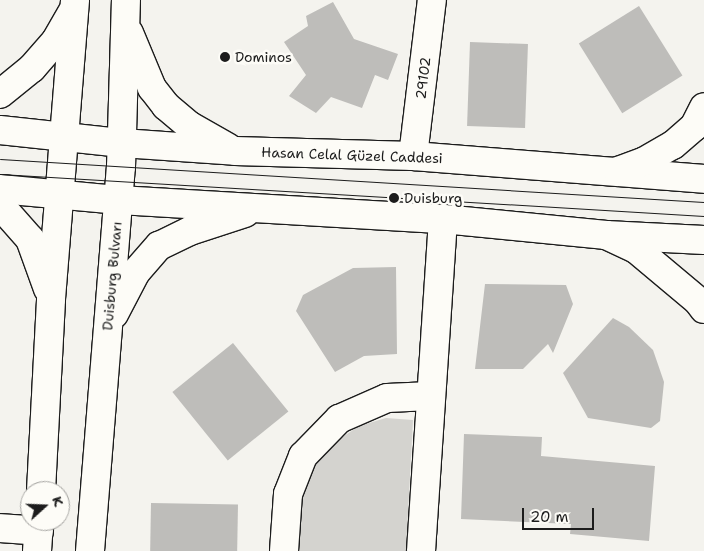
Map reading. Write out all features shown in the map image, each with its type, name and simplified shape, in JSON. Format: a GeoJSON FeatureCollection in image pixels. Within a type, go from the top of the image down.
{"type":"FeatureCollection","features":[{"type":"Feature","properties":{"kind":"main road","name":"29102"},"geometry":{"type":"LineString","coordinates":[[413,156],[431,0]]}},
{"type":"Feature","properties":{"kind":"main road"},"geometry":{"type":"LineString","coordinates":[[0,94],[32,68],[50,48],[75,5]]}},
{"type":"Feature","properties":{"kind":"main road"},"geometry":{"type":"LineString","coordinates":[[42,481],[51,299],[75,5]]}},
{"type":"Feature","properties":{"kind":"main road"},"geometry":{"type":"LineString","coordinates":[[126,12],[152,88],[166,106],[190,126],[235,151]]}},
{"type":"Feature","properties":{"kind":"main road","name":"Duisburg Bulvarı"},"geometry":{"type":"LineString","coordinates":[[90,551],[107,326],[119,200],[126,12]]}},
{"type":"Feature","properties":{"kind":"main road"},"geometry":{"type":"LineString","coordinates":[[611,173],[643,162],[673,145],[694,127],[704,107]]}},
{"type":"Feature","properties":{"kind":"main road","name":"Hasan Celal Güzel Caddesi"},"geometry":{"type":"LineString","coordinates":[[0,130],[122,143],[235,151],[413,156],[704,179]]}},
{"type":"Feature","properties":{"kind":"main road"},"geometry":{"type":"LineString","coordinates":[[0,189],[119,200],[443,219],[606,235],[704,240]]}},
{"type":"Feature","properties":{"kind":"main road"},"geometry":{"type":"LineString","coordinates":[[0,205],[30,238],[51,299]]}},
{"type":"Feature","properties":{"kind":"main road"},"geometry":{"type":"LineString","coordinates":[[107,326],[136,272],[159,246],[190,230],[260,208]]}},
{"type":"Feature","properties":{"kind":"main road"},"geometry":{"type":"LineString","coordinates":[[422,551],[443,219]]}},
{"type":"Feature","properties":{"kind":"main road"},"geometry":{"type":"LineString","coordinates":[[606,235],[636,249],[698,301],[704,309]]}},
{"type":"Feature","properties":{"kind":"main road"},"geometry":{"type":"LineString","coordinates":[[284,551],[288,494],[303,456],[339,419],[387,398],[431,396]]}},
{"type":"Feature","properties":{"kind":"main road"},"geometry":{"type":"LineString","coordinates":[[0,528],[38,534]]}},
{"type":"Feature","properties":{"kind":"shaded area"},"geometry":{"type":"Polygon","coordinates":[[[386,418],[413,420],[406,551],[299,551],[304,476],[335,442],[359,426],[386,418]]]}},
{"type":"Feature","properties":{"kind":"building"},"geometry":{"type":"Polygon","coordinates":[[[333,2],[354,39],[398,54],[388,80],[375,75],[362,108],[331,97],[316,113],[289,96],[306,75],[284,42],[308,26],[306,16],[333,2]]]}},
{"type":"Feature","properties":{"kind":"building"},"geometry":{"type":"Polygon","coordinates":[[[639,6],[682,76],[622,113],[579,44],[639,6]]]}},
{"type":"Feature","properties":{"kind":"building"},"geometry":{"type":"Polygon","coordinates":[[[470,42],[528,44],[525,128],[467,126],[470,42]]]}},
{"type":"Feature","properties":{"kind":"building"},"geometry":{"type":"Polygon","coordinates":[[[396,267],[397,354],[364,356],[335,372],[296,311],[303,295],[353,268],[396,267]]]}},
{"type":"Feature","properties":{"kind":"building"},"geometry":{"type":"Polygon","coordinates":[[[485,284],[566,285],[573,304],[553,353],[548,344],[523,369],[475,369],[485,284]]]}},
{"type":"Feature","properties":{"kind":"building"},"geometry":{"type":"Polygon","coordinates":[[[613,318],[629,327],[653,350],[664,382],[660,421],[651,428],[588,418],[563,373],[613,318]]]}},
{"type":"Feature","properties":{"kind":"building"},"geometry":{"type":"Polygon","coordinates":[[[233,343],[288,411],[228,460],[172,392],[233,343]]]}},
{"type":"Feature","properties":{"kind":"building"},"geometry":{"type":"Polygon","coordinates":[[[464,434],[542,437],[541,456],[655,466],[649,541],[570,534],[571,524],[461,519],[464,434]]]}},
{"type":"Feature","properties":{"kind":"building"},"geometry":{"type":"Polygon","coordinates":[[[151,503],[238,505],[237,551],[150,551],[151,503]]]}},
{"type":"Feature","properties":{"kind":"tram line"},"geometry":{"type":"LineString","coordinates":[[0,159],[704,202]]}},
{"type":"Feature","properties":{"kind":"tram line"},"geometry":{"type":"LineString","coordinates":[[0,174],[704,216]]}},
{"type":"Feature","properties":{"kind":"place","name":"Dominos"},"geometry":{"type":"Point","coordinates":[225,57]}},
{"type":"Feature","properties":{"kind":"place","name":"Duisburg"},"geometry":{"type":"Point","coordinates":[394,198]}}]}
